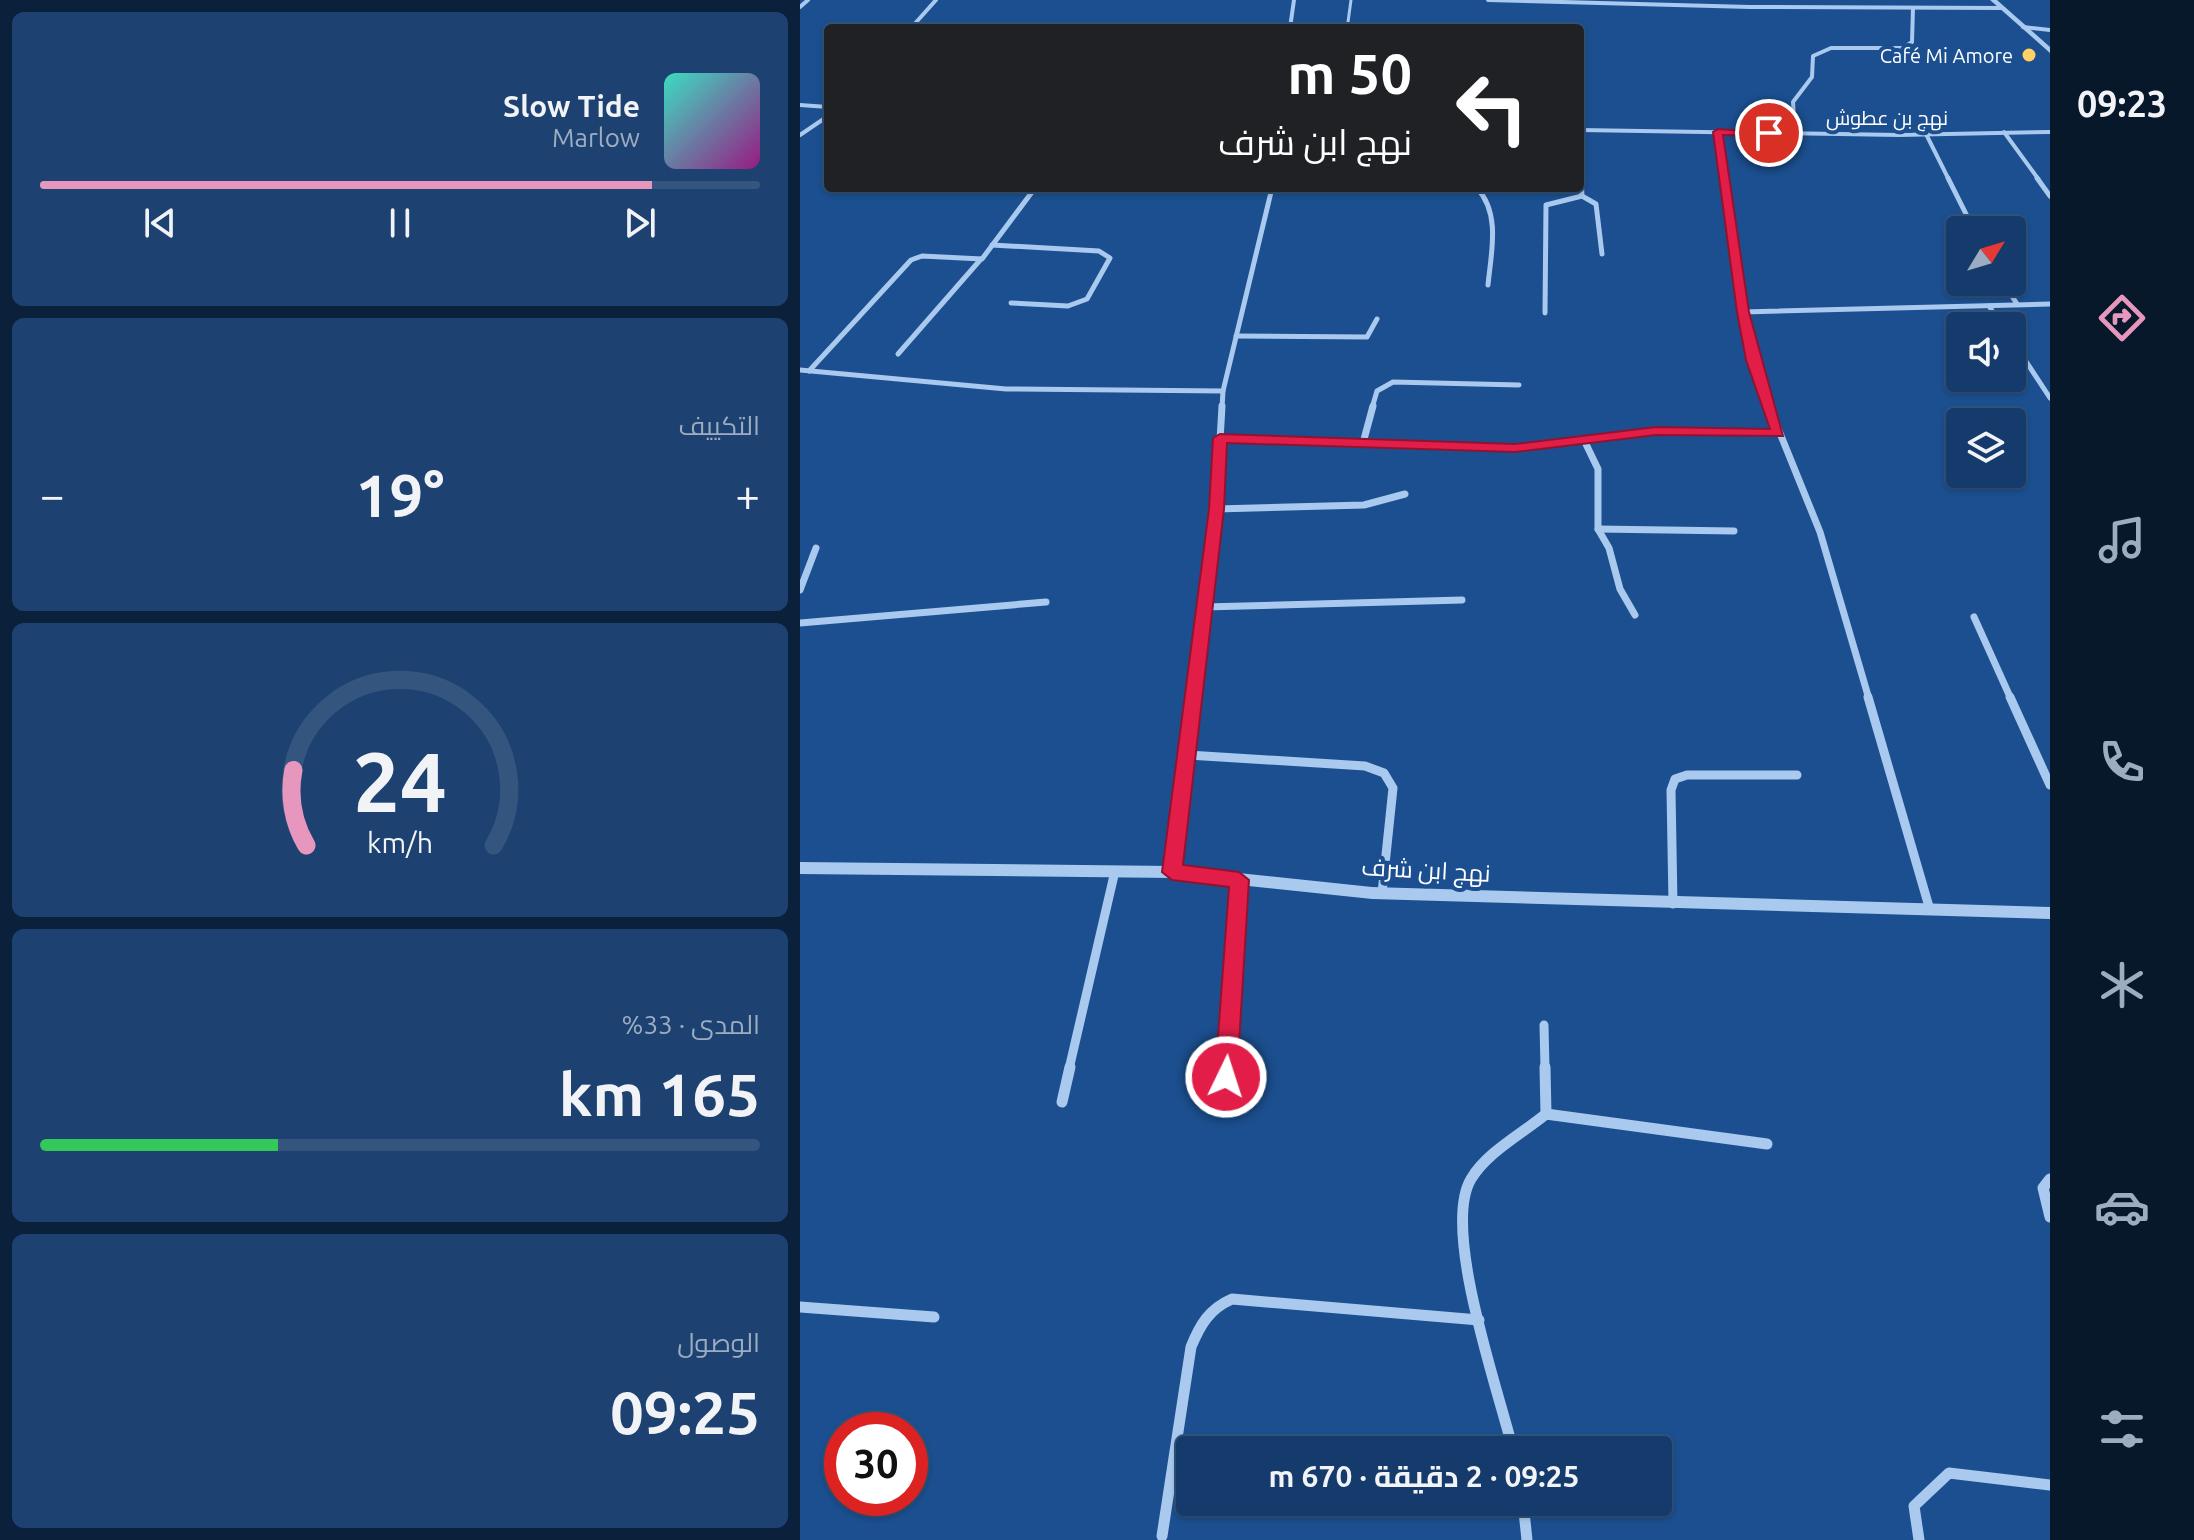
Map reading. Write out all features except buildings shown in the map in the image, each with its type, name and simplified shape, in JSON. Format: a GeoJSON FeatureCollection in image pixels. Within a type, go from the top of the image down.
{"type":"FeatureCollection","features":[{"type":"Feature","properties":{"kind":"street"},"geometry":{"type":"LineString","coordinates":[[800,7],[808,0]]}},
{"type":"Feature","properties":{"kind":"street"},"geometry":{"type":"LineString","coordinates":[[915,24],[936,0]]}},
{"type":"Feature","properties":{"kind":"street"},"geometry":{"type":"LineString","coordinates":[[1291,24],[1294,0]]}},
{"type":"Feature","properties":{"kind":"street"},"geometry":{"type":"LineString","coordinates":[[1488,0],[2001,8]]}},
{"type":"Feature","properties":{"kind":"street"},"geometry":{"type":"LineString","coordinates":[[1993,0],[2050,51]]}},
{"type":"Feature","properties":{"kind":"street"},"geometry":{"type":"LineString","coordinates":[[1795,133],[1791,101],[1795,92],[1812,77],[1813,56],[1831,48],[1903,48],[1912,42],[1913,8]]}},
{"type":"Feature","properties":{"kind":"street"},"geometry":{"type":"LineString","coordinates":[[2023,27],[2050,30]]}},
{"type":"Feature","properties":{"kind":"street"},"geometry":{"type":"LineString","coordinates":[[800,105],[824,107]]}},
{"type":"Feature","properties":{"kind":"street"},"geometry":{"type":"LineString","coordinates":[[800,135],[824,119]]}},
{"type":"Feature","properties":{"kind":"street","name":"نهج بن عطوش"},"geometry":{"type":"LineString","coordinates":[[1584,130],[1926,134],[2050,132]]}},
{"type":"Feature","properties":{"kind":"street"},"geometry":{"type":"LineString","coordinates":[[1718,132],[1743,312],[1753,360],[1778,433],[1820,532],[1930,910]]}},
{"type":"Feature","properties":{"kind":"street"},"geometry":{"type":"LineString","coordinates":[[2004,132],[2050,196]]}},
{"type":"Feature","properties":{"kind":"street"},"geometry":{"type":"LineString","coordinates":[[1926,134],[1967,216]]}},
{"type":"Feature","properties":{"kind":"street"},"geometry":{"type":"LineString","coordinates":[[898,354],[982,259],[1032,192]]}},
{"type":"Feature","properties":{"kind":"street"},"geometry":{"type":"LineString","coordinates":[[1172,872],[1216,509],[1223,391],[1271,192]]}},
{"type":"Feature","properties":{"kind":"street"},"geometry":{"type":"LineString","coordinates":[[1481,192],[1489,201],[1488,285]]}},
{"type":"Feature","properties":{"kind":"street"},"geometry":{"type":"LineString","coordinates":[[1582,192],[1582,196]]}},
{"type":"Feature","properties":{"kind":"street"},"geometry":{"type":"LineString","coordinates":[[1545,313],[1546,205],[1582,196],[1596,204],[1602,254]]}},
{"type":"Feature","properties":{"kind":"street"},"geometry":{"type":"LineString","coordinates":[[992,245],[1099,251],[1110,258],[1087,299],[1068,306],[1011,303]]}},
{"type":"Feature","properties":{"kind":"street"},"geometry":{"type":"LineString","coordinates":[[809,371],[911,260],[922,256],[982,259]]}},
{"type":"Feature","properties":{"kind":"street"},"geometry":{"type":"LineString","coordinates":[[2012,296],[2017,304]]}},
{"type":"Feature","properties":{"kind":"street"},"geometry":{"type":"LineString","coordinates":[[1743,312],[2050,304]]}},
{"type":"Feature","properties":{"kind":"street"},"geometry":{"type":"LineString","coordinates":[[1989,306],[1993,312]]}},
{"type":"Feature","properties":{"kind":"street"},"geometry":{"type":"LineString","coordinates":[[1236,336],[1367,337],[1377,319]]}},
{"type":"Feature","properties":{"kind":"street"},"geometry":{"type":"LineString","coordinates":[[2026,361],[2050,398]]}},
{"type":"Feature","properties":{"kind":"street"},"geometry":{"type":"LineString","coordinates":[[800,370],[1006,389],[1223,391]]}},
{"type":"Feature","properties":{"kind":"street"},"geometry":{"type":"LineString","coordinates":[[1363,443],[1377,391],[1393,382],[1519,385]]}},
{"type":"Feature","properties":{"kind":"street"},"geometry":{"type":"LineString","coordinates":[[1220,438],[1515,448],[1656,431],[1778,433]]}},
{"type":"Feature","properties":{"kind":"street"},"geometry":{"type":"LineString","coordinates":[[1584,440],[1598,469],[1598,529],[1609,548],[1620,589],[1635,615]]}},
{"type":"Feature","properties":{"kind":"street"},"geometry":{"type":"LineString","coordinates":[[1216,509],[1364,505],[1405,494]]}},
{"type":"Feature","properties":{"kind":"street"},"geometry":{"type":"LineString","coordinates":[[1598,529],[1734,531]]}},
{"type":"Feature","properties":{"kind":"street"},"geometry":{"type":"LineString","coordinates":[[800,590],[816,548]]}},
{"type":"Feature","properties":{"kind":"street"},"geometry":{"type":"LineString","coordinates":[[1204,607],[1462,600]]}},
{"type":"Feature","properties":{"kind":"street"},"geometry":{"type":"LineString","coordinates":[[800,623],[1046,602]]}},
{"type":"Feature","properties":{"kind":"street"},"geometry":{"type":"LineString","coordinates":[[1974,617],[2050,785]]}},
{"type":"Feature","properties":{"kind":"street"},"geometry":{"type":"LineString","coordinates":[[1188,755],[1365,766],[1384,773],[1393,788],[1382,893]]}},
{"type":"Feature","properties":{"kind":"street"},"geometry":{"type":"LineString","coordinates":[[1673,904],[1671,790],[1675,779],[1687,775],[1797,775]]}},
{"type":"Feature","properties":{"kind":"street","name":"نهج ابن شرف"},"geometry":{"type":"LineString","coordinates":[[800,868],[1172,872],[1382,893],[2050,913]]}},
{"type":"Feature","properties":{"kind":"street"},"geometry":{"type":"LineString","coordinates":[[1062,1102],[1115,871]]}},
{"type":"Feature","properties":{"kind":"street"},"geometry":{"type":"LineString","coordinates":[[1226,1077],[1239,880]]}},
{"type":"Feature","properties":{"kind":"street"},"geometry":{"type":"LineString","coordinates":[[1544,1025],[1546,1114]]}},
{"type":"Feature","properties":{"kind":"street"},"geometry":{"type":"LineString","coordinates":[[1509,1436],[1479,1320],[1461,1216],[1463,1195],[1472,1179],[1546,1114],[1767,1144]]}},
{"type":"Feature","properties":{"kind":"street"},"geometry":{"type":"LineString","coordinates":[[2050,1179],[2043,1188],[2050,1217]]}},
{"type":"Feature","properties":{"kind":"street"},"geometry":{"type":"LineString","coordinates":[[1162,1536],[1191,1347],[1201,1320],[1213,1306],[1232,1299],[1479,1320]]}},
{"type":"Feature","properties":{"kind":"street"},"geometry":{"type":"LineString","coordinates":[[800,1307],[934,1317]]}},
{"type":"Feature","properties":{"kind":"street"},"geometry":{"type":"LineString","coordinates":[[1919,1540],[1914,1506],[1949,1473],[2050,1485]]}},
{"type":"Feature","properties":{"kind":"street"},"geometry":{"type":"LineString","coordinates":[[1524,1516],[1527,1540]]}},
{"type":"Feature","properties":{"kind":"lane"},"geometry":{"type":"LineString","coordinates":[[1349,24],[1351,0]]}},
{"type":"Feature","properties":{"kind":"place","name":"Café Mi Amore"},"geometry":{"type":"Point","coordinates":[2029,55]}},
{"type":"Feature","properties":{"kind":"route"},"geometry":{"type":"LineString","coordinates":[[1226,1077],[1239,880],[1172,872],[1216,509],[1220,438],[1515,448],[1656,431],[1778,433],[1753,360],[1743,312],[1718,132],[1769,133]]}}]}
